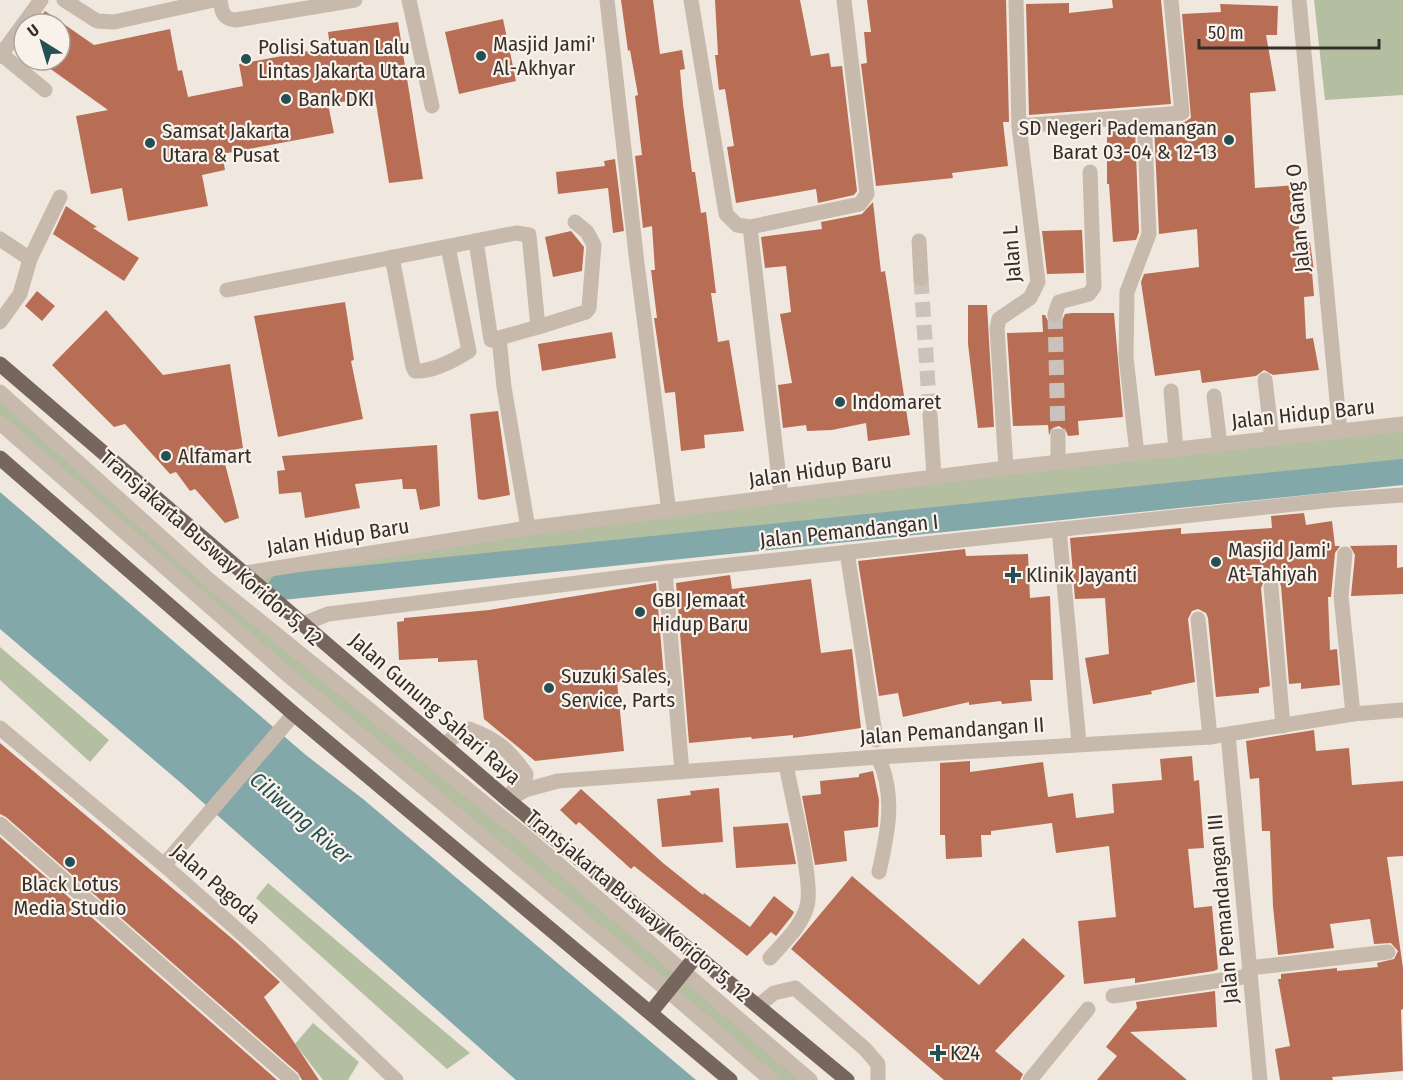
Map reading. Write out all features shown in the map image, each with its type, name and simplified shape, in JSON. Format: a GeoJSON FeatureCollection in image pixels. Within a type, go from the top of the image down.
{"type":"FeatureCollection","features":[{"type":"Feature","properties":{"kind":"main road","name":"Jalan Gunung Sahari Raya"},"geometry":{"type":"LineString","coordinates":[[0,364],[506,798],[847,1080]]}},
{"type":"Feature","properties":{"kind":"main road"},"geometry":{"type":"LineString","coordinates":[[0,458],[294,714],[730,1080]]}},
{"type":"Feature","properties":{"kind":"main road"},"geometry":{"type":"LineString","coordinates":[[651,1012],[697,955]]}},
{"type":"Feature","properties":{"kind":"street"},"geometry":{"type":"LineString","coordinates":[[41,0],[0,54],[45,90]]}},
{"type":"Feature","properties":{"kind":"street"},"geometry":{"type":"LineString","coordinates":[[64,0],[97,21],[114,22],[214,0]]}},
{"type":"Feature","properties":{"kind":"street"},"geometry":{"type":"LineString","coordinates":[[219,0],[223,15],[228,19],[236,20],[355,0]]}},
{"type":"Feature","properties":{"kind":"street"},"geometry":{"type":"LineString","coordinates":[[409,0],[432,106]]}},
{"type":"Feature","properties":{"kind":"street"},"geometry":{"type":"LineString","coordinates":[[607,0],[637,263],[669,512]]}},
{"type":"Feature","properties":{"kind":"street"},"geometry":{"type":"LineString","coordinates":[[691,0],[726,214],[737,225],[750,227],[860,204],[867,194],[844,0]]}},
{"type":"Feature","properties":{"kind":"street","name":"Jalan L"},"geometry":{"type":"LineString","coordinates":[[1006,468],[997,328],[999,319],[1030,298],[1038,282],[1019,126],[1016,0]]}},
{"type":"Feature","properties":{"kind":"street"},"geometry":{"type":"LineString","coordinates":[[1019,126],[1182,113],[1171,0]]}},
{"type":"Feature","properties":{"kind":"street","name":"Jalan Gang O"},"geometry":{"type":"LineString","coordinates":[[1299,0],[1340,432]]}},
{"type":"Feature","properties":{"kind":"street"},"geometry":{"type":"LineString","coordinates":[[1137,454],[1126,357],[1126,313],[1127,292],[1149,234],[1144,116]]}},
{"type":"Feature","properties":{"kind":"street"},"geometry":{"type":"LineString","coordinates":[[1055,314],[1059,303],[1089,294],[1094,288],[1090,172]]}},
{"type":"Feature","properties":{"kind":"street"},"geometry":{"type":"LineString","coordinates":[[0,321],[20,294],[30,259],[60,197]]}},
{"type":"Feature","properties":{"kind":"street"},"geometry":{"type":"LineString","coordinates":[[392,257],[415,371],[452,361],[495,339],[586,312],[589,308],[594,245],[587,232],[575,222]]}},
{"type":"Feature","properties":{"kind":"street"},"geometry":{"type":"LineString","coordinates":[[750,227],[781,496]]}},
{"type":"Feature","properties":{"kind":"street"},"geometry":{"type":"LineString","coordinates":[[227,290],[516,233],[529,235],[538,327]]}},
{"type":"Feature","properties":{"kind":"street"},"geometry":{"type":"LineString","coordinates":[[0,239],[30,259]]}},
{"type":"Feature","properties":{"kind":"street"},"geometry":{"type":"LineString","coordinates":[[476,241],[528,528]]}},
{"type":"Feature","properties":{"kind":"street"},"geometry":{"type":"LineString","coordinates":[[919,241],[921,279]]}},
{"type":"Feature","properties":{"kind":"street"},"geometry":{"type":"LineString","coordinates":[[448,246],[470,351]]}},
{"type":"Feature","properties":{"kind":"street"},"geometry":{"type":"LineString","coordinates":[[1265,380],[1272,439]]}},
{"type":"Feature","properties":{"kind":"street"},"geometry":{"type":"LineString","coordinates":[[1171,391],[1176,450]]}},
{"type":"Feature","properties":{"kind":"street","name":"Transjakarta Busway Koridor 5, 12"},"geometry":{"type":"LineString","coordinates":[[0,392],[208,579],[529,839],[810,1080]]}},
{"type":"Feature","properties":{"kind":"street"},"geometry":{"type":"LineString","coordinates":[[1214,396],[1220,445]]}},
{"type":"Feature","properties":{"kind":"street"},"geometry":{"type":"LineString","coordinates":[[930,415],[934,477]]}},
{"type":"Feature","properties":{"kind":"street","name":"Transjakarta Busway Koridor 5, 12"},"geometry":{"type":"LineString","coordinates":[[0,423],[289,676],[667,990],[771,1080]]}},
{"type":"Feature","properties":{"kind":"street","name":"Jalan Hidup Baru"},"geometry":{"type":"LineString","coordinates":[[245,573],[528,528],[1006,468],[1403,424]]}},
{"type":"Feature","properties":{"kind":"street"},"geometry":{"type":"LineString","coordinates":[[1058,436],[1058,462]]}},
{"type":"Feature","properties":{"kind":"street","name":"Jalan Pemandangan I"},"geometry":{"type":"LineString","coordinates":[[303,624],[328,614],[665,572],[1059,529],[1403,495]]}},
{"type":"Feature","properties":{"kind":"street"},"geometry":{"type":"LineString","coordinates":[[1059,529],[1079,743]]}},
{"type":"Feature","properties":{"kind":"street"},"geometry":{"type":"LineString","coordinates":[[847,552],[876,740]]}},
{"type":"Feature","properties":{"kind":"street"},"geometry":{"type":"LineString","coordinates":[[1345,554],[1341,596],[1353,714]]}},
{"type":"Feature","properties":{"kind":"street"},"geometry":{"type":"LineString","coordinates":[[665,572],[682,772]]}},
{"type":"Feature","properties":{"kind":"street"},"geometry":{"type":"LineString","coordinates":[[1271,587],[1283,726]]}},
{"type":"Feature","properties":{"kind":"street"},"geometry":{"type":"LineString","coordinates":[[1198,619],[1209,737]]}},
{"type":"Feature","properties":{"kind":"street","name":"Jalan Pemandangan II"},"geometry":{"type":"LineString","coordinates":[[506,798],[558,781],[1079,743],[1209,737],[1353,714],[1402,710]]}},
{"type":"Feature","properties":{"kind":"street"},"geometry":{"type":"LineString","coordinates":[[164,865],[294,714]]}},
{"type":"Feature","properties":{"kind":"street","name":"Jalan Pagoda"},"geometry":{"type":"LineString","coordinates":[[0,728],[164,865],[258,948],[396,1080]]}},
{"type":"Feature","properties":{"kind":"street"},"geometry":{"type":"LineString","coordinates":[[444,745],[456,735],[469,729],[486,735],[509,750],[526,774],[525,782],[506,798]]}},
{"type":"Feature","properties":{"kind":"street","name":"Jalan Pemandangan III"},"geometry":{"type":"LineString","coordinates":[[1228,735],[1260,1080]]}},
{"type":"Feature","properties":{"kind":"street"},"geometry":{"type":"LineString","coordinates":[[878,757],[885,772],[890,822],[879,872]]}},
{"type":"Feature","properties":{"kind":"street"},"geometry":{"type":"LineString","coordinates":[[770,958],[794,932],[808,905],[806,867],[786,765]]}},
{"type":"Feature","properties":{"kind":"street"},"geometry":{"type":"LineString","coordinates":[[0,824],[292,1080]]}},
{"type":"Feature","properties":{"kind":"street"},"geometry":{"type":"LineString","coordinates":[[1113,996],[1249,972],[1388,952]]}},
{"type":"Feature","properties":{"kind":"street"},"geometry":{"type":"LineString","coordinates":[[758,1005],[774,993],[795,988],[865,1049],[878,1064],[878,1080]]}},
{"type":"Feature","properties":{"kind":"street"},"geometry":{"type":"LineString","coordinates":[[1030,1080],[1088,1009]]}},
{"type":"Feature","properties":{"kind":"green space"},"geometry":{"type":"Polygon","coordinates":[[[1314,0],[1403,0],[1403,95],[1325,100],[1314,0]]]}},
{"type":"Feature","properties":{"kind":"green space"},"geometry":{"type":"Polygon","coordinates":[[[0,394],[807,1080],[771,1080],[0,423],[0,394]]]}},
{"type":"Feature","properties":{"kind":"green space"},"geometry":{"type":"Polygon","coordinates":[[[1403,423],[1403,473],[262,589],[245,573],[533,527],[1403,423]]]}},
{"type":"Feature","properties":{"kind":"green space"},"geometry":{"type":"Polygon","coordinates":[[[0,647],[109,740],[90,762],[0,680],[0,647]]]}},
{"type":"Feature","properties":{"kind":"green space"},"geometry":{"type":"Polygon","coordinates":[[[268,883],[470,1053],[447,1069],[256,898],[268,883]]]}},
{"type":"Feature","properties":{"kind":"green space"},"geometry":{"type":"Polygon","coordinates":[[[313,1023],[359,1062],[348,1080],[323,1080],[295,1044],[313,1023]]]}},
{"type":"Feature","properties":{"kind":"water","name":"Ciliwung River"},"geometry":{"type":"Polygon","coordinates":[[[0,492],[307,756],[363,799],[696,1080],[516,1080],[181,783],[0,629],[0,492]]]}},
{"type":"Feature","properties":{"kind":"building"},"geometry":{"type":"Polygon","coordinates":[[[621,0],[653,0],[660,54],[682,50],[685,69],[680,70],[683,104],[692,172],[695,172],[701,213],[706,212],[716,293],[711,293],[718,342],[729,340],[744,431],[704,435],[705,448],[681,451],[675,392],[665,393],[654,318],[657,318],[651,270],[655,270],[652,226],[643,228],[635,156],[642,155],[635,96],[638,95],[630,50],[628,51],[621,0]]]}},
{"type":"Feature","properties":{"kind":"building"},"geometry":{"type":"Polygon","coordinates":[[[715,0],[800,0],[811,56],[829,53],[831,67],[842,66],[857,191],[854,195],[818,203],[816,189],[736,203],[727,147],[734,146],[725,89],[719,90],[715,55],[718,55],[715,0]]]}},
{"type":"Feature","properties":{"kind":"building"},"geometry":{"type":"Polygon","coordinates":[[[867,0],[1006,0],[1009,122],[1003,122],[1008,166],[952,173],[953,178],[876,186],[861,64],[867,63],[864,32],[871,32],[867,0]]]}},
{"type":"Feature","properties":{"kind":"building"},"geometry":{"type":"Polygon","coordinates":[[[1112,0],[1161,0],[1171,104],[1029,115],[1026,4],[1069,3],[1069,13],[1113,8],[1112,0]]]}},
{"type":"Feature","properties":{"kind":"building"},"geometry":{"type":"Polygon","coordinates":[[[1220,4],[1278,6],[1277,35],[1266,35],[1276,91],[1250,93],[1255,188],[1296,185],[1300,243],[1310,242],[1314,271],[1312,272],[1314,296],[1304,297],[1306,339],[1313,338],[1319,370],[1273,375],[1264,370],[1256,376],[1202,383],[1200,370],[1155,376],[1141,282],[1144,274],[1199,267],[1197,229],[1159,234],[1154,125],[1183,123],[1191,118],[1182,14],[1221,12],[1220,4]]]}},
{"type":"Feature","properties":{"kind":"building","name":"Masjid Jami' Al-Akhyar"},"geometry":{"type":"Polygon","coordinates":[[[503,19],[516,81],[459,94],[445,32],[503,19]]]}},
{"type":"Feature","properties":{"kind":"building"},"geometry":{"type":"Polygon","coordinates":[[[398,22],[423,179],[389,183],[375,97],[328,104],[334,133],[222,154],[225,170],[202,175],[208,206],[128,221],[122,188],[91,194],[76,116],[108,110],[55,72],[72,72],[72,30],[94,45],[170,29],[178,71],[182,70],[188,97],[243,86],[239,64],[330,47],[328,32],[398,22]]]}},
{"type":"Feature","properties":{"kind":"building"},"geometry":{"type":"Polygon","coordinates":[[[1135,127],[1139,232],[1136,240],[1113,242],[1109,184],[1107,184],[1107,129],[1135,127]]]}},
{"type":"Feature","properties":{"kind":"building"},"geometry":{"type":"Polygon","coordinates":[[[615,159],[624,231],[613,233],[608,188],[558,194],[556,172],[605,166],[604,161],[615,159]]]}},
{"type":"Feature","properties":{"kind":"building"},"geometry":{"type":"Polygon","coordinates":[[[873,202],[881,272],[885,271],[910,435],[868,441],[866,423],[832,430],[807,431],[806,425],[783,428],[778,385],[792,383],[780,314],[791,312],[786,266],[765,268],[761,237],[822,229],[821,222],[862,214],[873,202]]]}},
{"type":"Feature","properties":{"kind":"building"},"geometry":{"type":"Polygon","coordinates":[[[66,206],[97,227],[93,228],[139,258],[124,281],[53,234],[66,206]]]}},
{"type":"Feature","properties":{"kind":"building"},"geometry":{"type":"Polygon","coordinates":[[[1082,230],[1084,273],[1047,274],[1042,231],[1082,230]]]}},
{"type":"Feature","properties":{"kind":"building"},"geometry":{"type":"Polygon","coordinates":[[[571,231],[584,247],[582,271],[553,277],[545,237],[571,231]]]}},
{"type":"Feature","properties":{"kind":"building"},"geometry":{"type":"Polygon","coordinates":[[[37,291],[55,306],[42,321],[25,306],[37,291]]]}},
{"type":"Feature","properties":{"kind":"building"},"geometry":{"type":"Polygon","coordinates":[[[345,302],[354,360],[351,361],[363,419],[278,437],[254,316],[345,302]]]}},
{"type":"Feature","properties":{"kind":"building"},"geometry":{"type":"Polygon","coordinates":[[[968,305],[987,305],[994,427],[978,428],[968,344],[968,305]]]}},
{"type":"Feature","properties":{"kind":"building"},"geometry":{"type":"Polygon","coordinates":[[[106,310],[163,375],[230,364],[243,448],[222,452],[239,518],[225,523],[195,489],[190,491],[176,472],[170,474],[125,424],[114,427],[52,365],[106,310]]]}},
{"type":"Feature","properties":{"kind":"building"},"geometry":{"type":"Polygon","coordinates":[[[1114,313],[1123,417],[1078,421],[1079,435],[1068,436],[1066,431],[1059,426],[1053,428],[1049,435],[1048,425],[1013,426],[1007,333],[1043,332],[1042,315],[1045,315],[1048,321],[1056,324],[1062,321],[1065,314],[1114,313]]]}},
{"type":"Feature","properties":{"kind":"building"},"geometry":{"type":"Polygon","coordinates":[[[612,332],[616,358],[542,371],[538,344],[612,332]]]}},
{"type":"Feature","properties":{"kind":"building"},"geometry":{"type":"Polygon","coordinates":[[[498,411],[510,495],[483,500],[478,499],[470,414],[498,411]]]}},
{"type":"Feature","properties":{"kind":"building"},"geometry":{"type":"Polygon","coordinates":[[[437,445],[440,506],[420,510],[416,489],[403,489],[402,479],[355,484],[360,508],[305,518],[301,492],[279,494],[277,471],[285,470],[282,456],[437,445]]]}},
{"type":"Feature","properties":{"kind":"building"},"geometry":{"type":"Polygon","coordinates":[[[1304,513],[1306,525],[1332,521],[1335,546],[1340,546],[1335,553],[1331,597],[1328,597],[1330,650],[1337,649],[1340,685],[1301,689],[1301,683],[1289,684],[1281,586],[1279,581],[1271,577],[1265,579],[1261,588],[1270,686],[1259,688],[1259,693],[1216,697],[1208,618],[1206,613],[1198,609],[1192,611],[1188,619],[1195,682],[1151,691],[1152,694],[1093,704],[1085,658],[1109,654],[1105,598],[1075,599],[1070,538],[1181,528],[1181,534],[1272,528],[1271,516],[1304,513]]]}},
{"type":"Feature","properties":{"kind":"building"},"geometry":{"type":"Polygon","coordinates":[[[1397,545],[1397,568],[1403,567],[1403,594],[1351,596],[1355,555],[1350,546],[1397,545]]]}},
{"type":"Feature","properties":{"kind":"building"},"geometry":{"type":"Polygon","coordinates":[[[965,549],[966,556],[1028,554],[1030,598],[1050,596],[1053,680],[1030,680],[1032,701],[1002,704],[1001,701],[969,705],[969,702],[903,717],[898,693],[879,696],[858,561],[965,549]]]}},
{"type":"Feature","properties":{"kind":"building"},"geometry":{"type":"Polygon","coordinates":[[[730,575],[732,589],[811,579],[821,653],[852,649],[861,728],[793,738],[793,735],[752,739],[751,737],[689,743],[676,583],[730,575]]]}},
{"type":"Feature","properties":{"kind":"building"},"geometry":{"type":"Polygon","coordinates":[[[656,583],[664,678],[617,682],[624,751],[535,761],[484,719],[477,660],[438,662],[438,658],[399,660],[397,622],[404,621],[404,618],[489,610],[656,583]]]}},
{"type":"Feature","properties":{"kind":"building"},"geometry":{"type":"Polygon","coordinates":[[[1314,730],[1316,751],[1349,748],[1352,785],[1403,781],[1403,856],[1387,857],[1403,968],[1403,1009],[1401,1010],[1403,1071],[1332,1077],[1333,1080],[1280,1080],[1275,1049],[1290,1046],[1278,979],[1281,979],[1281,974],[1337,968],[1337,971],[1378,967],[1377,963],[1394,959],[1398,951],[1391,943],[1374,944],[1370,919],[1330,924],[1334,948],[1278,955],[1273,906],[1270,831],[1262,831],[1259,778],[1250,779],[1246,741],[1314,730]]]}},
{"type":"Feature","properties":{"kind":"building"},"geometry":{"type":"Polygon","coordinates":[[[0,743],[235,941],[280,982],[264,997],[319,1080],[302,1080],[298,1073],[0,814],[0,743]]]}},
{"type":"Feature","properties":{"kind":"building"},"geometry":{"type":"Polygon","coordinates":[[[1192,756],[1194,781],[1199,780],[1204,848],[1188,849],[1194,908],[1212,906],[1218,969],[1214,971],[1135,983],[1135,978],[1084,984],[1078,921],[1116,917],[1109,846],[1056,853],[1052,823],[991,831],[991,835],[981,835],[982,857],[946,859],[945,835],[940,835],[940,763],[970,761],[970,772],[1043,762],[1048,797],[1073,793],[1076,818],[1114,813],[1112,784],[1162,780],[1160,759],[1192,756]]]}},
{"type":"Feature","properties":{"kind":"building"},"geometry":{"type":"Polygon","coordinates":[[[873,771],[879,800],[878,827],[844,831],[847,861],[815,865],[802,796],[821,794],[820,781],[859,777],[859,774],[873,771]]]}},
{"type":"Feature","properties":{"kind":"building"},"geometry":{"type":"Polygon","coordinates":[[[719,788],[723,842],[662,847],[657,799],[691,795],[690,791],[719,788]]]}},
{"type":"Feature","properties":{"kind":"building"},"geometry":{"type":"Polygon","coordinates":[[[581,789],[663,863],[703,895],[704,893],[750,927],[774,896],[794,912],[792,916],[776,936],[771,932],[747,956],[634,866],[631,869],[579,822],[576,825],[560,810],[581,789]]]}},
{"type":"Feature","properties":{"kind":"building"},"geometry":{"type":"Polygon","coordinates":[[[788,823],[796,864],[736,868],[733,827],[788,823]]]}},
{"type":"Feature","properties":{"kind":"building"},"geometry":{"type":"Polygon","coordinates":[[[0,837],[277,1080],[0,1080],[0,837]]]}},
{"type":"Feature","properties":{"kind":"building"},"geometry":{"type":"Polygon","coordinates":[[[852,876],[979,985],[1023,938],[1065,976],[995,1051],[1023,1074],[1020,1080],[944,1080],[791,949],[852,876]]]}},
{"type":"Feature","properties":{"kind":"building"},"geometry":{"type":"Polygon","coordinates":[[[1215,991],[1217,1027],[1130,1032],[1187,1080],[1097,1080],[1117,1056],[1106,1047],[1137,1008],[1136,1002],[1215,991]]]}},
{"type":"Feature","properties":{"kind":"waterway"},"geometry":{"type":"LineString","coordinates":[[281,587],[1403,472]]}},
{"type":"Feature","properties":{"kind":"tunnel"},"geometry":{"type":"LineString","coordinates":[[921,279],[930,415]]}},
{"type":"Feature","properties":{"kind":"tunnel"},"geometry":{"type":"LineString","coordinates":[[1055,314],[1058,436]]}},
{"type":"Feature","properties":{"kind":"place","name":"Masjid Jami' Al-Akhyar"},"geometry":{"type":"Point","coordinates":[481,56]}},
{"type":"Feature","properties":{"kind":"place","name":"Polisi Satuan Lalu Lintas Jakarta Utara"},"geometry":{"type":"Point","coordinates":[246,59]}},
{"type":"Feature","properties":{"kind":"place","name":"Bank DKI"},"geometry":{"type":"Point","coordinates":[286,99]}},
{"type":"Feature","properties":{"kind":"place","name":"SD Negeri Pademangan Barat 03-04 & 12-13"},"geometry":{"type":"Point","coordinates":[1229,140]}},
{"type":"Feature","properties":{"kind":"place","name":"Samsat Jakarta Utara & Pusat"},"geometry":{"type":"Point","coordinates":[150,143]}},
{"type":"Feature","properties":{"kind":"place","name":"Indomaret"},"geometry":{"type":"Point","coordinates":[840,402]}},
{"type":"Feature","properties":{"kind":"place","name":"Alfamart"},"geometry":{"type":"Point","coordinates":[166,456]}},
{"type":"Feature","properties":{"kind":"place","name":"Masjid Jami' At-Tahiyah"},"geometry":{"type":"Point","coordinates":[1216,562]}},
{"type":"Feature","properties":{"kind":"place","name":"Klinik Jayanti"},"geometry":{"type":"Point","coordinates":[1013,575]}},
{"type":"Feature","properties":{"kind":"place","name":"GBI Jemaat Hidup Baru"},"geometry":{"type":"Point","coordinates":[640,612]}},
{"type":"Feature","properties":{"kind":"place","name":"Suzuki Sales, Service, Parts"},"geometry":{"type":"Point","coordinates":[549,688]}},
{"type":"Feature","properties":{"kind":"place","name":"Black Lotus Media Studio"},"geometry":{"type":"Point","coordinates":[70,862]}},
{"type":"Feature","properties":{"kind":"place","name":"K24"},"geometry":{"type":"Point","coordinates":[938,1053]}}]}
